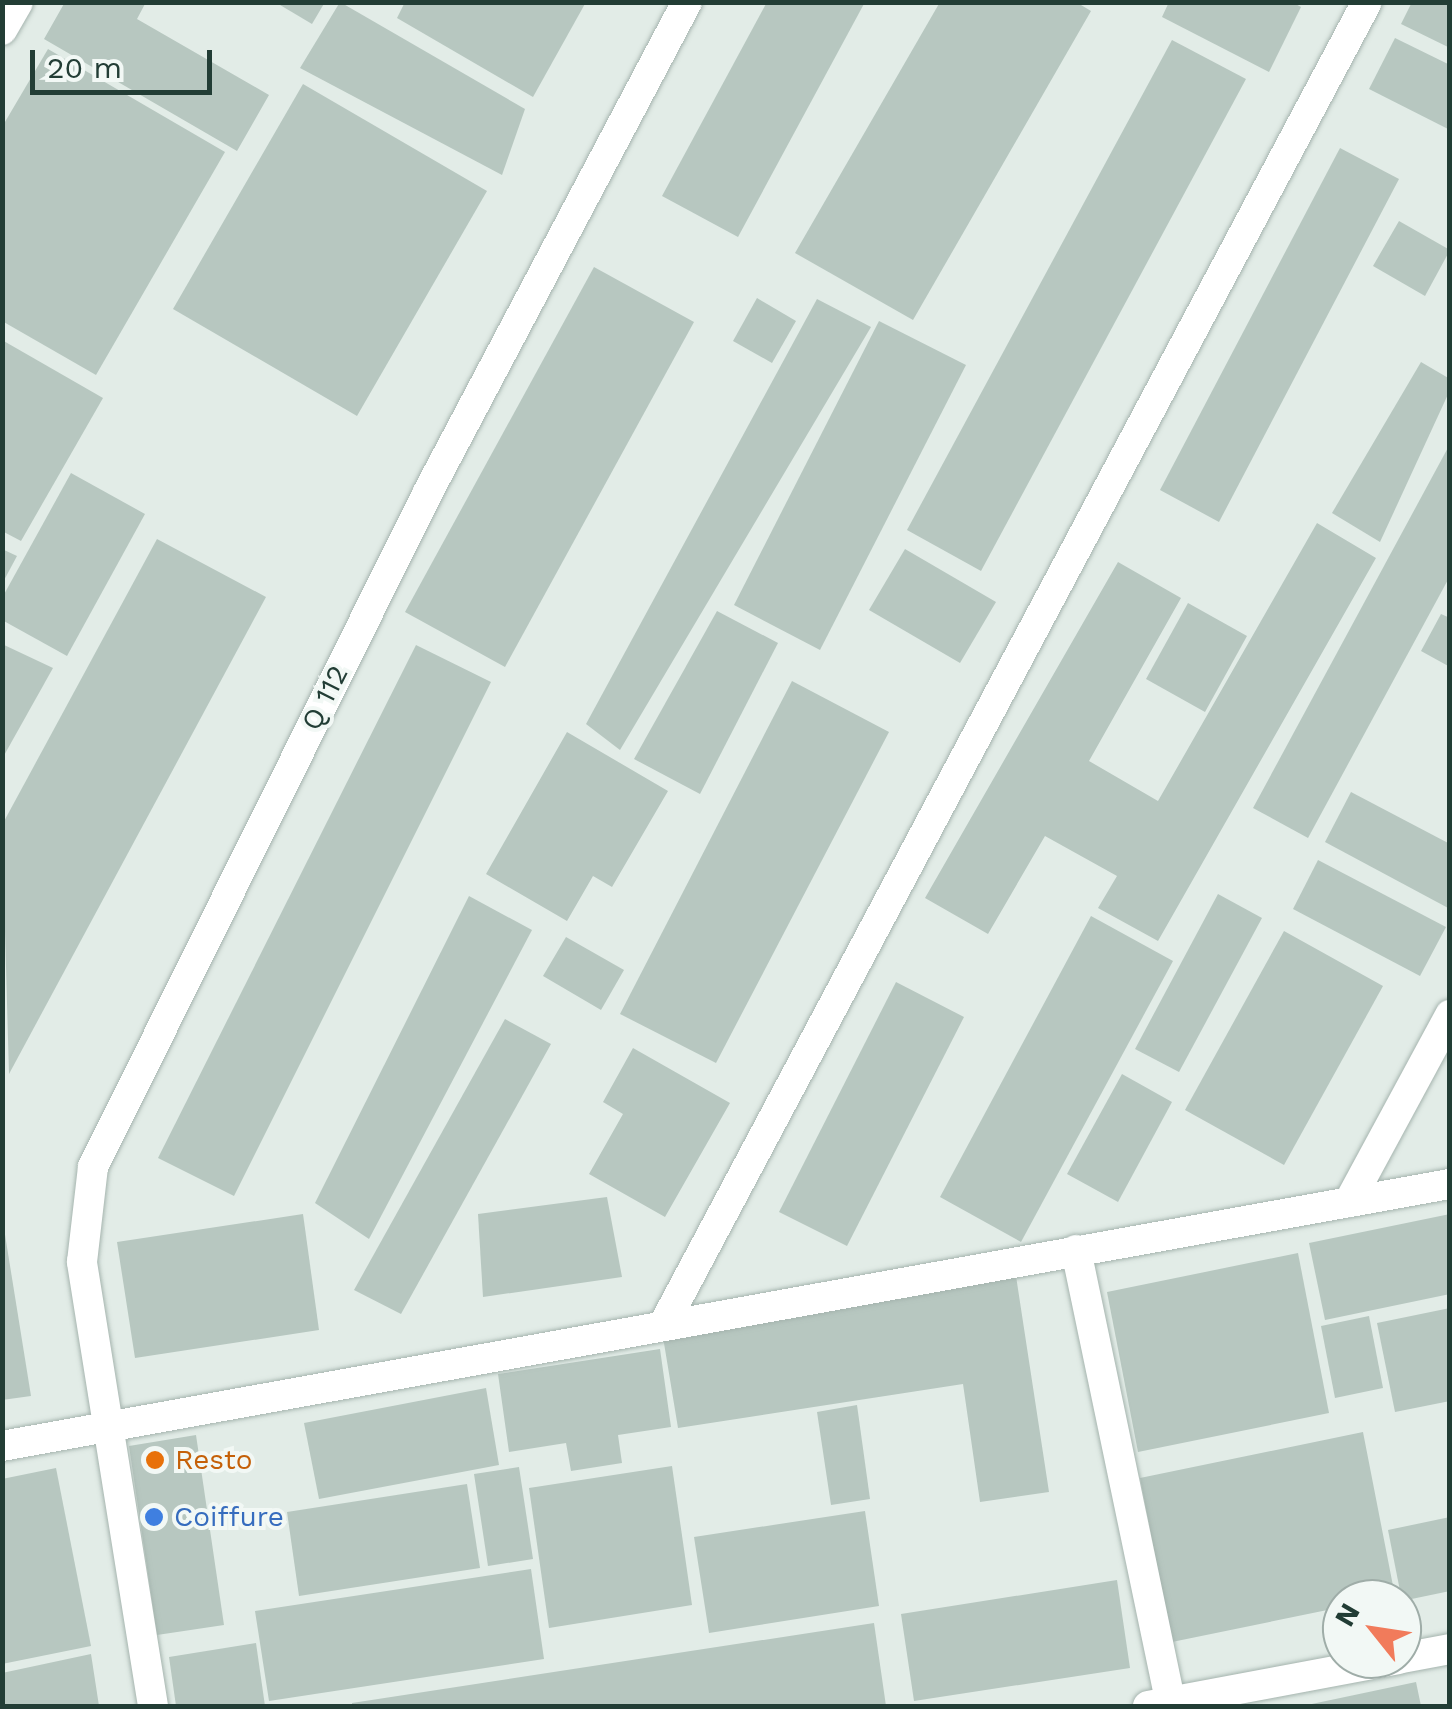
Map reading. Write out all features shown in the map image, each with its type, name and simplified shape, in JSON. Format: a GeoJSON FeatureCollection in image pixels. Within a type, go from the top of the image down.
{"type":"FeatureCollection","features":[{"type":"Feature","properties":{"kind":"street"},"geometry":{"type":"LineString","coordinates":[[2,30],[18,2]]}},
{"type":"Feature","properties":{"kind":"street","name":"Q 112"},"geometry":{"type":"LineString","coordinates":[[153,1706],[82,1262],[82,1208],[99,1152],[428,492],[687,2]]}},
{"type":"Feature","properties":{"kind":"street"},"geometry":{"type":"LineString","coordinates":[[664,1324],[1367,2]]}},
{"type":"Feature","properties":{"kind":"street"},"geometry":{"type":"LineString","coordinates":[[1350,1202],[1450,1015]]}},
{"type":"Feature","properties":{"kind":"street"},"geometry":{"type":"LineString","coordinates":[[2,1446],[1450,1184]]}},
{"type":"Feature","properties":{"kind":"street"},"geometry":{"type":"LineString","coordinates":[[1076,1250],[1163,1705],[1322,1674]]}},
{"type":"Feature","properties":{"kind":"street"},"geometry":{"type":"LineString","coordinates":[[1422,1655],[1450,1649]]}},
{"type":"Feature","properties":{"kind":"building"},"geometry":{"type":"Polygon","coordinates":[[[65,2],[146,2],[137,19],[269,95],[237,151],[44,39],[65,2]]]}},
{"type":"Feature","properties":{"kind":"building"},"geometry":{"type":"Polygon","coordinates":[[[275,2],[325,2],[312,24],[275,2]]]}},
{"type":"Feature","properties":{"kind":"building"},"geometry":{"type":"Polygon","coordinates":[[[340,2],[525,109],[502,175],[300,68],[340,2]]]}},
{"type":"Feature","properties":{"kind":"building"},"geometry":{"type":"Polygon","coordinates":[[[405,2],[586,2],[533,97],[397,18],[405,2]]]}},
{"type":"Feature","properties":{"kind":"building"},"geometry":{"type":"Polygon","coordinates":[[[767,2],[865,2],[738,237],[662,196],[767,2]]]}},
{"type":"Feature","properties":{"kind":"building"},"geometry":{"type":"Polygon","coordinates":[[[940,2],[1076,2],[1091,11],[913,320],[795,253],[940,2]]]}},
{"type":"Feature","properties":{"kind":"building"},"geometry":{"type":"Polygon","coordinates":[[[1169,2],[1292,2],[1301,7],[1269,72],[1162,17],[1169,2]]]}},
{"type":"Feature","properties":{"kind":"building"},"geometry":{"type":"Polygon","coordinates":[[[1412,2],[1450,2],[1450,48],[1401,24],[1412,2]]]}},
{"type":"Feature","properties":{"kind":"building"},"geometry":{"type":"Polygon","coordinates":[[[1395,38],[1450,65],[1450,130],[1369,89],[1395,38]]]}},
{"type":"Feature","properties":{"kind":"building"},"geometry":{"type":"Polygon","coordinates":[[[1172,40],[1246,79],[981,571],[907,530],[1172,40]]]}},
{"type":"Feature","properties":{"kind":"building"},"geometry":{"type":"Polygon","coordinates":[[[48,49],[225,152],[96,375],[2,321],[2,127],[48,49]]]}},
{"type":"Feature","properties":{"kind":"building"},"geometry":{"type":"Polygon","coordinates":[[[303,84],[487,191],[357,416],[173,309],[303,84]]]}},
{"type":"Feature","properties":{"kind":"building"},"geometry":{"type":"Polygon","coordinates":[[[1340,148],[1399,179],[1219,522],[1160,490],[1340,148]]]}},
{"type":"Feature","properties":{"kind":"building"},"geometry":{"type":"Polygon","coordinates":[[[1399,221],[1450,250],[1425,296],[1373,266],[1399,221]]]}},
{"type":"Feature","properties":{"kind":"building"},"geometry":{"type":"Polygon","coordinates":[[[594,267],[694,322],[505,667],[405,612],[594,267]]]}},
{"type":"Feature","properties":{"kind":"building"},"geometry":{"type":"Polygon","coordinates":[[[757,298],[796,321],[772,363],[733,341],[757,298]]]}},
{"type":"Feature","properties":{"kind":"building"},"geometry":{"type":"Polygon","coordinates":[[[817,299],[871,327],[620,750],[586,724],[817,299]]]}},
{"type":"Feature","properties":{"kind":"building"},"geometry":{"type":"Polygon","coordinates":[[[879,321],[966,365],[820,650],[734,605],[879,321]]]}},
{"type":"Feature","properties":{"kind":"building"},"geometry":{"type":"Polygon","coordinates":[[[2,340],[103,398],[21,541],[2,531],[2,340]]]}},
{"type":"Feature","properties":{"kind":"building"},"geometry":{"type":"Polygon","coordinates":[[[1421,362],[1450,379],[1450,390],[1380,542],[1332,513],[1421,362]]]}},
{"type":"Feature","properties":{"kind":"building"},"geometry":{"type":"Polygon","coordinates":[[[1450,444],[1450,576],[1308,838],[1253,808],[1450,444]]]}},
{"type":"Feature","properties":{"kind":"building"},"geometry":{"type":"Polygon","coordinates":[[[71,473],[145,514],[67,656],[2,620],[2,598],[71,473]]]}},
{"type":"Feature","properties":{"kind":"building"},"geometry":{"type":"Polygon","coordinates":[[[1317,523],[1376,558],[1158,941],[1098,908],[1117,876],[1045,836],[988,934],[925,898],[1118,562],[1181,598],[1089,761],[1158,801],[1317,523]]]}},
{"type":"Feature","properties":{"kind":"building"},"geometry":{"type":"Polygon","coordinates":[[[157,539],[266,597],[9,1074],[2,825],[157,539]]]}},
{"type":"Feature","properties":{"kind":"building"},"geometry":{"type":"Polygon","coordinates":[[[2,549],[17,556],[2,584],[2,549]]]}},
{"type":"Feature","properties":{"kind":"building"},"geometry":{"type":"Polygon","coordinates":[[[905,549],[996,602],[960,663],[869,610],[905,549]]]}},
{"type":"Feature","properties":{"kind":"building"},"geometry":{"type":"Polygon","coordinates":[[[1188,603],[1247,636],[1205,712],[1146,679],[1188,603]]]}},
{"type":"Feature","properties":{"kind":"building"},"geometry":{"type":"Polygon","coordinates":[[[717,611],[778,643],[700,794],[634,759],[717,611]]]}},
{"type":"Feature","properties":{"kind":"building"},"geometry":{"type":"Polygon","coordinates":[[[1441,614],[1450,618],[1450,667],[1421,651],[1441,614]]]}},
{"type":"Feature","properties":{"kind":"building"},"geometry":{"type":"Polygon","coordinates":[[[2,644],[53,668],[2,759],[2,644]]]}},
{"type":"Feature","properties":{"kind":"building"},"geometry":{"type":"Polygon","coordinates":[[[416,645],[491,682],[234,1196],[158,1158],[416,645]]]}},
{"type":"Feature","properties":{"kind":"building"},"geometry":{"type":"Polygon","coordinates":[[[792,681],[889,732],[716,1063],[620,1014],[792,681]]]}},
{"type":"Feature","properties":{"kind":"building"},"geometry":{"type":"Polygon","coordinates":[[[567,732],[668,791],[612,887],[593,876],[567,921],[486,874],[567,732]]]}},
{"type":"Feature","properties":{"kind":"building"},"geometry":{"type":"Polygon","coordinates":[[[1351,792],[1450,844],[1450,909],[1325,842],[1351,792]]]}},
{"type":"Feature","properties":{"kind":"building"},"geometry":{"type":"Polygon","coordinates":[[[1318,860],[1446,927],[1420,976],[1293,909],[1318,860]]]}},
{"type":"Feature","properties":{"kind":"building"},"geometry":{"type":"Polygon","coordinates":[[[1218,894],[1262,918],[1179,1072],[1135,1049],[1218,894]]]}},
{"type":"Feature","properties":{"kind":"building"},"geometry":{"type":"Polygon","coordinates":[[[469,896],[532,930],[369,1239],[315,1203],[469,896]]]}},
{"type":"Feature","properties":{"kind":"building"},"geometry":{"type":"Polygon","coordinates":[[[1091,916],[1173,961],[1021,1242],[940,1197],[1091,916]]]}},
{"type":"Feature","properties":{"kind":"building"},"geometry":{"type":"Polygon","coordinates":[[[1284,931],[1383,986],[1284,1165],[1185,1110],[1284,931]]]}},
{"type":"Feature","properties":{"kind":"building"},"geometry":{"type":"Polygon","coordinates":[[[566,937],[624,970],[601,1010],[543,976],[566,937]]]}},
{"type":"Feature","properties":{"kind":"building"},"geometry":{"type":"Polygon","coordinates":[[[896,982],[964,1017],[847,1246],[779,1212],[896,982]]]}},
{"type":"Feature","properties":{"kind":"building"},"geometry":{"type":"Polygon","coordinates":[[[505,1019],[551,1044],[401,1314],[354,1290],[505,1019]]]}},
{"type":"Feature","properties":{"kind":"building"},"geometry":{"type":"Polygon","coordinates":[[[633,1048],[730,1103],[665,1217],[589,1174],[623,1114],[603,1102],[633,1048]]]}},
{"type":"Feature","properties":{"kind":"building"},"geometry":{"type":"Polygon","coordinates":[[[1122,1074],[1172,1102],[1118,1202],[1067,1174],[1122,1074]]]}},
{"type":"Feature","properties":{"kind":"building"},"geometry":{"type":"Polygon","coordinates":[[[607,1197],[622,1277],[483,1297],[478,1214],[607,1197]]]}},
{"type":"Feature","properties":{"kind":"building"},"geometry":{"type":"Polygon","coordinates":[[[303,1214],[319,1330],[135,1358],[117,1242],[303,1214]]]}},
{"type":"Feature","properties":{"kind":"building"},"geometry":{"type":"Polygon","coordinates":[[[1450,1214],[1450,1294],[1325,1320],[1309,1243],[1450,1214]]]}},
{"type":"Feature","properties":{"kind":"building"},"geometry":{"type":"Polygon","coordinates":[[[2,1216],[31,1396],[2,1400],[2,1216]]]}},
{"type":"Feature","properties":{"kind":"building"},"geometry":{"type":"Polygon","coordinates":[[[1298,1253],[1329,1413],[1138,1452],[1107,1292],[1298,1253]]]}},
{"type":"Feature","properties":{"kind":"building"},"geometry":{"type":"Polygon","coordinates":[[[1016,1276],[1049,1492],[980,1502],[963,1384],[678,1428],[662,1331],[1016,1276]]]}},
{"type":"Feature","properties":{"kind":"building"},"geometry":{"type":"Polygon","coordinates":[[[1450,1308],[1450,1401],[1395,1412],[1377,1323],[1450,1308]]]}},
{"type":"Feature","properties":{"kind":"building"},"geometry":{"type":"Polygon","coordinates":[[[1369,1316],[1383,1388],[1335,1398],[1321,1326],[1369,1316]]]}},
{"type":"Feature","properties":{"kind":"building"},"geometry":{"type":"Polygon","coordinates":[[[660,1349],[671,1427],[618,1435],[622,1463],[571,1471],[566,1443],[509,1452],[498,1374],[660,1349]]]}},
{"type":"Feature","properties":{"kind":"building"},"geometry":{"type":"Polygon","coordinates":[[[486,1388],[499,1465],[319,1499],[304,1423],[486,1388]]]}},
{"type":"Feature","properties":{"kind":"building"},"geometry":{"type":"Polygon","coordinates":[[[857,1405],[870,1499],[831,1505],[817,1412],[857,1405]]]}},
{"type":"Feature","properties":{"kind":"building"},"geometry":{"type":"Polygon","coordinates":[[[1363,1432],[1392,1579],[1322,1579],[1322,1611],[1172,1642],[1140,1478],[1363,1432]]]}},
{"type":"Feature","properties":{"kind":"building"},"geometry":{"type":"Polygon","coordinates":[[[196,1435],[224,1625],[157,1635],[129,1446],[196,1435]]]}},
{"type":"Feature","properties":{"kind":"building"},"geometry":{"type":"Polygon","coordinates":[[[672,1466],[692,1605],[549,1628],[529,1488],[672,1466]]]}},
{"type":"Feature","properties":{"kind":"building"},"geometry":{"type":"Polygon","coordinates":[[[519,1467],[533,1559],[488,1566],[474,1474],[519,1467]]]}},
{"type":"Feature","properties":{"kind":"building"},"geometry":{"type":"Polygon","coordinates":[[[56,1468],[91,1646],[2,1664],[2,1479],[56,1468]]]}},
{"type":"Feature","properties":{"kind":"building"},"geometry":{"type":"Polygon","coordinates":[[[467,1484],[480,1568],[299,1596],[287,1512],[467,1484]]]}},
{"type":"Feature","properties":{"kind":"building"},"geometry":{"type":"Polygon","coordinates":[[[865,1511],[879,1606],[709,1633],[694,1537],[865,1511]]]}},
{"type":"Feature","properties":{"kind":"building"},"geometry":{"type":"Polygon","coordinates":[[[1450,1517],[1450,1591],[1422,1597],[1422,1579],[1398,1579],[1388,1530],[1450,1517]]]}},
{"type":"Feature","properties":{"kind":"building"},"geometry":{"type":"Polygon","coordinates":[[[531,1569],[544,1659],[269,1701],[255,1611],[531,1569]]]}},
{"type":"Feature","properties":{"kind":"building"},"geometry":{"type":"Polygon","coordinates":[[[1117,1580],[1130,1668],[914,1701],[901,1614],[1117,1580]]]}},
{"type":"Feature","properties":{"kind":"building"},"geometry":{"type":"Polygon","coordinates":[[[874,1623],[886,1706],[352,1706],[352,1703],[874,1623]]]}},
{"type":"Feature","properties":{"kind":"building"},"geometry":{"type":"Polygon","coordinates":[[[256,1643],[265,1706],[176,1706],[169,1657],[256,1643]]]}},
{"type":"Feature","properties":{"kind":"building"},"geometry":{"type":"Polygon","coordinates":[[[91,1654],[99,1706],[2,1706],[2,1673],[91,1654]]]}},
{"type":"Feature","properties":{"kind":"building"},"geometry":{"type":"Polygon","coordinates":[[[1416,1682],[1421,1706],[1307,1706],[1307,1705],[1416,1682]]]}},
{"type":"Feature","properties":{"kind":"place","name":"Resto"},"geometry":{"type":"Point","coordinates":[155,1460]}},
{"type":"Feature","properties":{"kind":"place","name":"Coiffure"},"geometry":{"type":"Point","coordinates":[154,1517]}}]}
